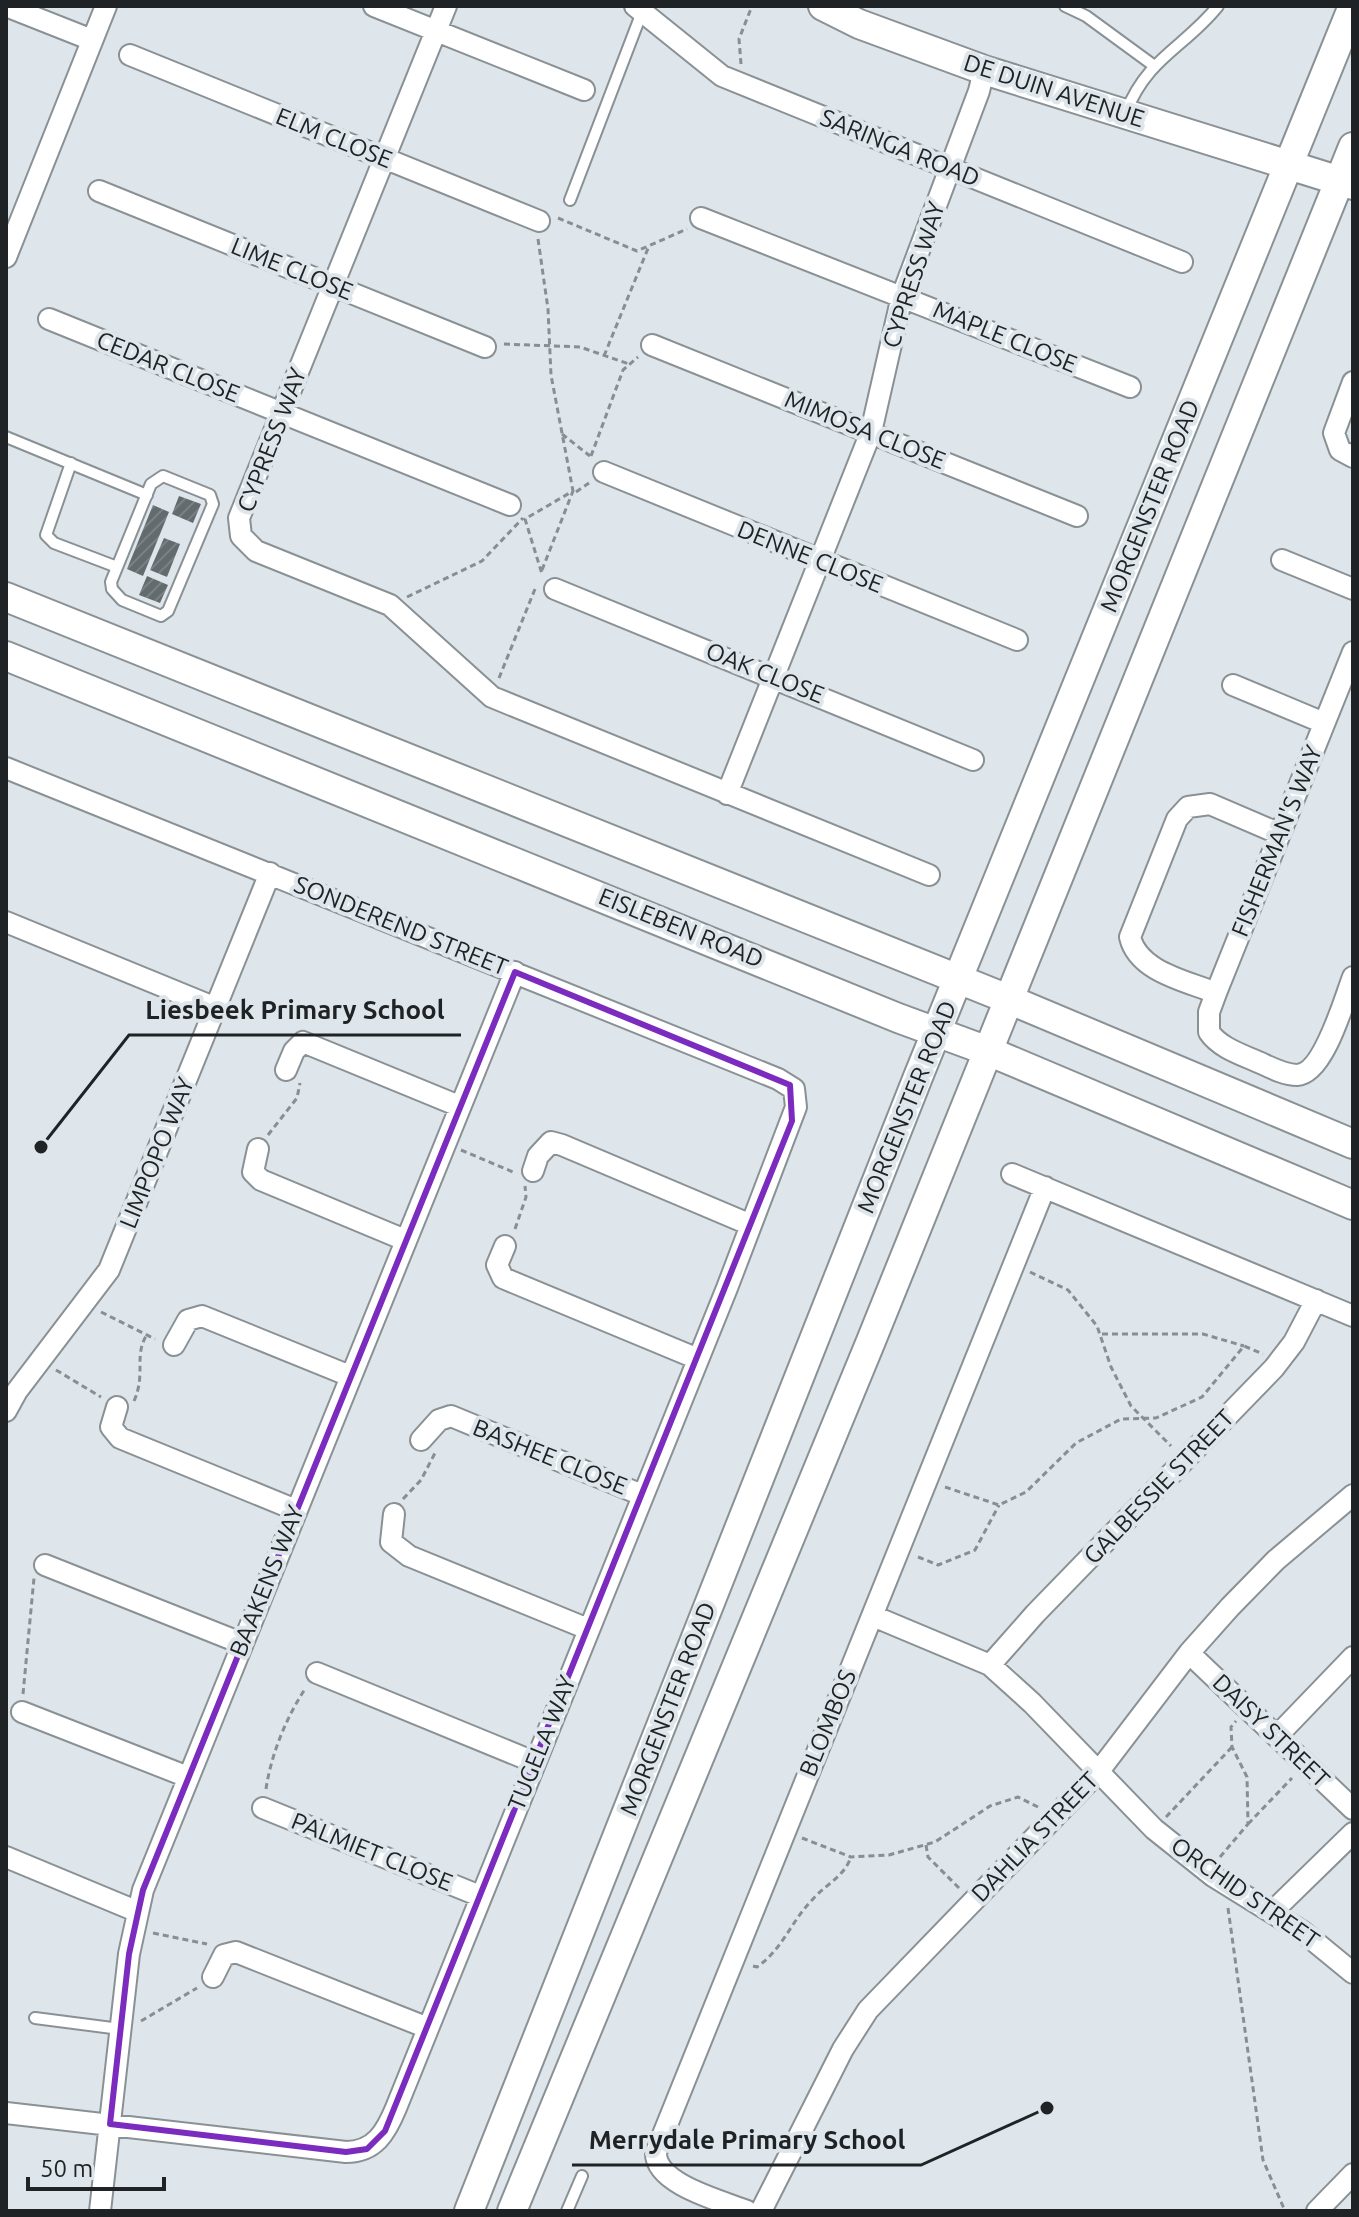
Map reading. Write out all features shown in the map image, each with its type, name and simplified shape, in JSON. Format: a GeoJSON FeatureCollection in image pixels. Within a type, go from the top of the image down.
{"type":"FeatureCollection","features":[{"type":"Feature","properties":{"kind":"main road","name":"DE DUIN AVENUE"},"geometry":{"type":"LineString","coordinates":[[823,6],[859,24],[984,70],[1346,182]]}},
{"type":"Feature","properties":{"kind":"main road","name":"MORGENSTER ROAD"},"geometry":{"type":"LineString","coordinates":[[469,2211],[937,1031],[1353,6]]}},
{"type":"Feature","properties":{"kind":"main road","name":"MORGENSTER ROAD"},"geometry":{"type":"LineString","coordinates":[[512,2211],[1346,182],[1353,147]]}},
{"type":"Feature","properties":{"kind":"main road"},"geometry":{"type":"LineString","coordinates":[[6,597],[1008,999],[1353,1144]]}},
{"type":"Feature","properties":{"kind":"main road","name":"EISLEBEN ROAD"},"geometry":{"type":"LineString","coordinates":[[6,656],[988,1051],[1353,1205]]}},
{"type":"Feature","properties":{"kind":"street"},"geometry":{"type":"LineString","coordinates":[[6,6],[92,40]]}},
{"type":"Feature","properties":{"kind":"street"},"geometry":{"type":"LineString","coordinates":[[6,257],[106,6]]}},
{"type":"Feature","properties":{"kind":"street"},"geometry":{"type":"LineString","coordinates":[[374,6],[584,90]]}},
{"type":"Feature","properties":{"kind":"street","name":"CYPRESS WAY"},"geometry":{"type":"LineString","coordinates":[[446,6],[239,518],[241,536],[256,551],[390,605],[492,697],[929,875]]}},
{"type":"Feature","properties":{"kind":"street","name":"SARINGA ROAD"},"geometry":{"type":"LineString","coordinates":[[638,9],[722,76],[1182,262]]}},
{"type":"Feature","properties":{"kind":"street","name":"ELM CLOSE"},"geometry":{"type":"LineString","coordinates":[[130,55],[384,158],[545,218]]}},
{"type":"Feature","properties":{"kind":"street","name":"CYPRESS WAY"},"geometry":{"type":"LineString","coordinates":[[727,794],[871,432],[902,296],[984,70]]}},
{"type":"Feature","properties":{"kind":"street","name":"LIME CLOSE"},"geometry":{"type":"LineString","coordinates":[[99,191],[491,345]]}},
{"type":"Feature","properties":{"kind":"street","name":"MAPLE CLOSE"},"geometry":{"type":"LineString","coordinates":[[701,218],[1130,387]]}},
{"type":"Feature","properties":{"kind":"street","name":"CEDAR CLOSE"},"geometry":{"type":"LineString","coordinates":[[49,319],[517,512]]}},
{"type":"Feature","properties":{"kind":"street","name":"MIMOSA CLOSE"},"geometry":{"type":"LineString","coordinates":[[652,345],[1077,516]]}},
{"type":"Feature","properties":{"kind":"street"},"geometry":{"type":"LineString","coordinates":[[1353,382],[1334,433],[1340,450],[1353,457]]}},
{"type":"Feature","properties":{"kind":"street","name":"DENNE CLOSE"},"geometry":{"type":"LineString","coordinates":[[604,472],[1017,640]]}},
{"type":"Feature","properties":{"kind":"street"},"geometry":{"type":"LineString","coordinates":[[1282,560],[1353,589]]}},
{"type":"Feature","properties":{"kind":"street","name":"OAK CLOSE"},"geometry":{"type":"LineString","coordinates":[[555,589],[973,760]]}},
{"type":"Feature","properties":{"kind":"street","name":"FISHERMAN'S WAY"},"geometry":{"type":"LineString","coordinates":[[1353,652],[1216,993],[1209,1012],[1209,1032],[1223,1045],[1289,1074],[1307,1073],[1319,1062],[1353,977]]}},
{"type":"Feature","properties":{"kind":"street"},"geometry":{"type":"LineString","coordinates":[[1233,685],[1324,723]]}},
{"type":"Feature","properties":{"kind":"street","name":"SONDEREND STREET"},"geometry":{"type":"LineString","coordinates":[[6,768],[778,1079],[794,1089]]}},
{"type":"Feature","properties":{"kind":"street"},"geometry":{"type":"LineString","coordinates":[[1216,993],[1151,966],[1137,956],[1131,943],[1130,937],[1177,819],[1195,804],[1210,804],[1280,834]]}},
{"type":"Feature","properties":{"kind":"street","name":"LIMPOPO WAY"},"geometry":{"type":"LineString","coordinates":[[6,1411],[88,1303],[109,1270],[270,873]]}},
{"type":"Feature","properties":{"kind":"street"},"geometry":{"type":"LineString","coordinates":[[6,922],[216,1008]]}},
{"type":"Feature","properties":{"kind":"street","name":"BAAKENS WAY"},"geometry":{"type":"LineString","coordinates":[[100,2211],[134,1920],[241,1643],[515,972]]}},
{"type":"Feature","properties":{"kind":"street"},"geometry":{"type":"LineString","coordinates":[[286,1070],[294,1051],[303,1042],[459,1106]]}},
{"type":"Feature","properties":{"kind":"street","name":"TUGELA WAY"},"geometry":{"type":"LineString","coordinates":[[6,2113],[360,2151],[375,2144],[385,2131],[428,2028],[698,1359],[792,1121],[796,1107],[794,1089]]}},
{"type":"Feature","properties":{"kind":"street"},"geometry":{"type":"LineString","coordinates":[[524,1175],[551,1142],[751,1225]]}},
{"type":"Feature","properties":{"kind":"street"},"geometry":{"type":"LineString","coordinates":[[258,1149],[253,1172],[261,1180],[405,1240]]}},
{"type":"Feature","properties":{"kind":"street"},"geometry":{"type":"LineString","coordinates":[[1012,1174],[1353,1316]]}},
{"type":"Feature","properties":{"kind":"street","name":"BLOMBOS"},"geometry":{"type":"LineString","coordinates":[[747,2211],[671,2180],[658,2168],[655,2159],[732,1959],[1045,1187]]}},
{"type":"Feature","properties":{"kind":"street"},"geometry":{"type":"LineString","coordinates":[[505,1246],[497,1265],[503,1278],[698,1359]]}},
{"type":"Feature","properties":{"kind":"street","name":"GALBESSIE STREET"},"geometry":{"type":"LineString","coordinates":[[990,1665],[1281,1361],[1316,1300]]}},
{"type":"Feature","properties":{"kind":"street"},"geometry":{"type":"LineString","coordinates":[[174,1345],[188,1320],[202,1316],[350,1376]]}},
{"type":"Feature","properties":{"kind":"street"},"geometry":{"type":"LineString","coordinates":[[117,1407],[111,1427],[120,1438],[296,1510]]}},
{"type":"Feature","properties":{"kind":"street","name":"BASHEE CLOSE"},"geometry":{"type":"LineString","coordinates":[[421,1440],[439,1420],[451,1416],[642,1495]]}},
{"type":"Feature","properties":{"kind":"street","name":"DAHLIA STREET"},"geometry":{"type":"LineString","coordinates":[[761,2211],[857,2025],[879,1997],[1099,1771],[1189,1653],[1276,1560],[1353,1495]]}},
{"type":"Feature","properties":{"kind":"street"},"geometry":{"type":"LineString","coordinates":[[394,1514],[391,1542],[409,1556],[588,1629]]}},
{"type":"Feature","properties":{"kind":"street"},"geometry":{"type":"LineString","coordinates":[[45,1565],[241,1643]]}},
{"type":"Feature","properties":{"kind":"street","name":"ORCHID STREET"},"geometry":{"type":"LineString","coordinates":[[873,1616],[990,1665],[1154,1829],[1213,1876],[1328,1950],[1353,1973]]}},
{"type":"Feature","properties":{"kind":"street","name":"DAISY STREET"},"geometry":{"type":"LineString","coordinates":[[1189,1653],[1353,1809]]}},
{"type":"Feature","properties":{"kind":"street"},"geometry":{"type":"LineString","coordinates":[[1277,1736],[1353,1657]]}},
{"type":"Feature","properties":{"kind":"street"},"geometry":{"type":"LineString","coordinates":[[317,1673],[534,1762]]}},
{"type":"Feature","properties":{"kind":"street"},"geometry":{"type":"LineString","coordinates":[[22,1712],[188,1777]]}},
{"type":"Feature","properties":{"kind":"street","name":"PALMIET CLOSE"},"geometry":{"type":"LineString","coordinates":[[263,1808],[480,1896]]}},
{"type":"Feature","properties":{"kind":"street"},"geometry":{"type":"LineString","coordinates":[[1272,1912],[1353,1833]]}},
{"type":"Feature","properties":{"kind":"street"},"geometry":{"type":"LineString","coordinates":[[6,1857],[134,1920]]}},
{"type":"Feature","properties":{"kind":"street"},"geometry":{"type":"LineString","coordinates":[[213,1977],[224,1955],[236,1952],[428,2028]]}},
{"type":"Feature","properties":{"kind":"street"},"geometry":{"type":"LineString","coordinates":[[1317,2211],[1353,2174]]}},
{"type":"Feature","properties":{"kind":"lane"},"geometry":{"type":"LineString","coordinates":[[1065,6],[1086,16],[1153,65]]}},
{"type":"Feature","properties":{"kind":"lane"},"geometry":{"type":"LineString","coordinates":[[1125,114],[1137,85],[1153,65],[1218,6]]}},
{"type":"Feature","properties":{"kind":"lane"},"geometry":{"type":"LineString","coordinates":[[570,200],[638,9]]}},
{"type":"Feature","properties":{"kind":"lane"},"geometry":{"type":"LineString","coordinates":[[6,437],[147,495]]}},
{"type":"Feature","properties":{"kind":"lane"},"geometry":{"type":"LineString","coordinates":[[71,463],[46,535],[54,543],[117,567]]}},
{"type":"Feature","properties":{"kind":"lane"},"geometry":{"type":"LineString","coordinates":[[163,476],[213,498],[166,614],[156,615],[116,595],[111,582],[147,495],[156,479],[163,476]]}},
{"type":"Feature","properties":{"kind":"lane"},"geometry":{"type":"LineString","coordinates":[[35,2018],[121,2024]]}},
{"type":"Feature","properties":{"kind":"lane"},"geometry":{"type":"LineString","coordinates":[[567,2211],[582,2176]]}},
{"type":"Feature","properties":{"kind":"path"},"geometry":{"type":"LineString","coordinates":[[742,74],[739,39],[752,6]]}},
{"type":"Feature","properties":{"kind":"path"},"geometry":{"type":"LineString","coordinates":[[545,218],[637,251],[681,234]]}},
{"type":"Feature","properties":{"kind":"path"},"geometry":{"type":"LineString","coordinates":[[492,697],[573,491],[562,433],[538,244]]}},
{"type":"Feature","properties":{"kind":"path"},"geometry":{"type":"LineString","coordinates":[[604,356],[649,246]]}},
{"type":"Feature","properties":{"kind":"path"},"geometry":{"type":"LineString","coordinates":[[491,345],[580,347],[629,364],[623,370],[591,456],[562,433]]}},
{"type":"Feature","properties":{"kind":"path"},"geometry":{"type":"LineString","coordinates":[[390,605],[482,561],[517,512],[573,491]]}},
{"type":"Feature","properties":{"kind":"path"},"geometry":{"type":"LineString","coordinates":[[517,512],[541,572]]}},
{"type":"Feature","properties":{"kind":"path"},"geometry":{"type":"LineString","coordinates":[[258,1149],[285,1116],[302,1084],[284,1076],[286,1070]]}},
{"type":"Feature","properties":{"kind":"path"},"geometry":{"type":"LineString","coordinates":[[444,1143],[524,1175],[526,1197],[505,1246]]}},
{"type":"Feature","properties":{"kind":"path"},"geometry":{"type":"LineString","coordinates":[[1015,1264],[1068,1290],[1100,1333],[1111,1367],[1131,1406],[1185,1460]]}},
{"type":"Feature","properties":{"kind":"path"},"geometry":{"type":"LineString","coordinates":[[88,1303],[146,1336],[174,1345]]}},
{"type":"Feature","properties":{"kind":"path"},"geometry":{"type":"LineString","coordinates":[[1100,1333],[1203,1334],[1281,1361]]}},
{"type":"Feature","properties":{"kind":"path"},"geometry":{"type":"LineString","coordinates":[[41,1361],[117,1407],[121,1398],[133,1403],[142,1383],[140,1347],[146,1336]]}},
{"type":"Feature","properties":{"kind":"path"},"geometry":{"type":"LineString","coordinates":[[899,1550],[938,1565],[975,1550],[999,1505],[1026,1492],[1076,1443],[1121,1419],[1156,1418],[1202,1397],[1244,1346]]}},
{"type":"Feature","properties":{"kind":"path"},"geometry":{"type":"LineString","coordinates":[[394,1514],[421,1480],[436,1452],[421,1440]]}},
{"type":"Feature","properties":{"kind":"path"},"geometry":{"type":"LineString","coordinates":[[925,1484],[942,1486],[999,1505]]}},
{"type":"Feature","properties":{"kind":"path"},"geometry":{"type":"LineString","coordinates":[[22,1712],[36,1564],[45,1565]]}},
{"type":"Feature","properties":{"kind":"path"},"geometry":{"type":"LineString","coordinates":[[263,1808],[268,1773],[293,1708],[317,1673]]}},
{"type":"Feature","properties":{"kind":"path"},"geometry":{"type":"LineString","coordinates":[[1248,1709],[1231,1727],[1232,1747],[1247,1777],[1248,1824]]}},
{"type":"Feature","properties":{"kind":"path"},"geometry":{"type":"LineString","coordinates":[[1154,1829],[1232,1747]]}},
{"type":"Feature","properties":{"kind":"path"},"geometry":{"type":"LineString","coordinates":[[1213,1876],[1220,1856],[1306,1763]]}},
{"type":"Feature","properties":{"kind":"path"},"geometry":{"type":"LineString","coordinates":[[784,1830],[851,1857],[889,1855],[926,1845],[968,1823],[990,1806],[1018,1797],[1055,1817]]}},
{"type":"Feature","properties":{"kind":"path"},"geometry":{"type":"LineString","coordinates":[[926,1845],[928,1857],[973,1902]]}},
{"type":"Feature","properties":{"kind":"path"},"geometry":{"type":"LineString","coordinates":[[732,1959],[757,1967],[775,1955],[812,1899],[847,1870],[851,1857]]}},
{"type":"Feature","properties":{"kind":"path"},"geometry":{"type":"LineString","coordinates":[[1238,1893],[1227,1905],[1252,2090],[1263,2160],[1285,2211]]}},
{"type":"Feature","properties":{"kind":"path"},"geometry":{"type":"LineString","coordinates":[[134,1920],[144,1929],[178,1941],[203,1942],[224,1955]]}},
{"type":"Feature","properties":{"kind":"path"},"geometry":{"type":"LineString","coordinates":[[121,2024],[137,2024],[213,1977]]}},
{"type":"Feature","properties":{"kind":"highlighted area"},"geometry":{"type":"Polygon","coordinates":[[[515,972],[790,1085],[792,1121],[385,2131],[367,2149],[346,2152],[110,2124],[129,1954],[143,1890],[515,972]]]}},
{"type":"Feature","properties":{"kind":"building"},"geometry":{"type":"Polygon","coordinates":[[[179,496],[201,504],[193,523],[172,514],[179,496]]]}},
{"type":"Feature","properties":{"kind":"building"},"geometry":{"type":"Polygon","coordinates":[[[153,505],[169,512],[143,576],[127,569],[153,505]]]}},
{"type":"Feature","properties":{"kind":"building"},"geometry":{"type":"Polygon","coordinates":[[[164,538],[180,544],[167,577],[150,570],[164,538]]]}},
{"type":"Feature","properties":{"kind":"building"},"geometry":{"type":"Polygon","coordinates":[[[147,576],[168,585],[160,603],[139,595],[147,576]]]}},
{"type":"Feature","properties":{"kind":"place","name":"Liesbeek Primary School"},"geometry":{"type":"Point","coordinates":[41,1147]}},
{"type":"Feature","properties":{"kind":"place","name":"Merrydale Primary School"},"geometry":{"type":"Point","coordinates":[1047,2108]}}]}
